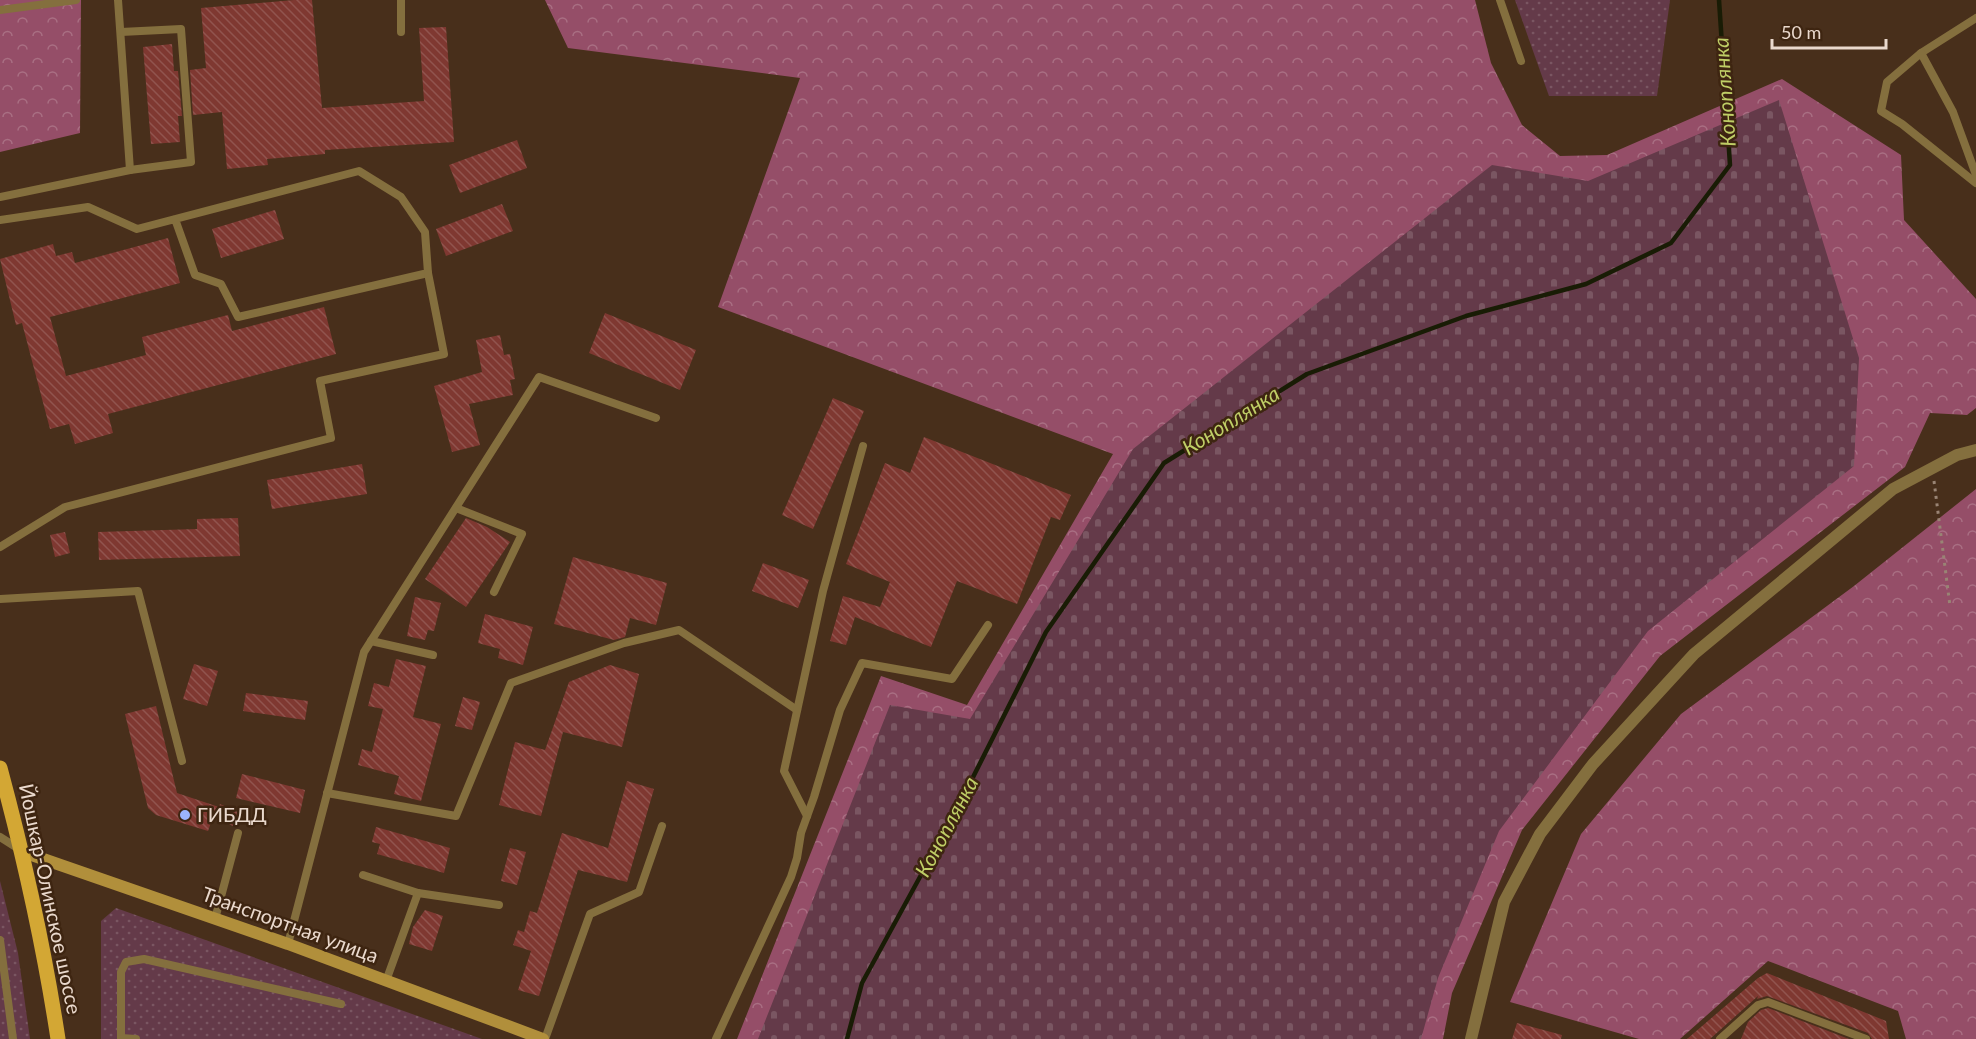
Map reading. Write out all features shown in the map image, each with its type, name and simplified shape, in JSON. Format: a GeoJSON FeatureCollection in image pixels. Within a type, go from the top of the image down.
{"type":"FeatureCollection","features":[{"type":"Feature","properties":{"kind":"main road","name":"Йошкар-Олинское шоссе"},"geometry":{"type":"LineString","coordinates":[[0,768],[22,852],[40,936],[58,1039]]}},
{"type":"Feature","properties":{"kind":"main road","name":"Транспортная улица"},"geometry":{"type":"LineString","coordinates":[[22,852],[288,944],[544,1039]]}},
{"type":"Feature","properties":{"kind":"street"},"geometry":{"type":"LineString","coordinates":[[1471,1039],[1504,902],[1540,834],[1593,764],[1694,654],[1893,489],[1957,454],[1976,450]]}},
{"type":"Feature","properties":{"kind":"lane"},"geometry":{"type":"LineString","coordinates":[[0,10],[76,0]]}},
{"type":"Feature","properties":{"kind":"lane"},"geometry":{"type":"LineString","coordinates":[[118,0],[130,170]]}},
{"type":"Feature","properties":{"kind":"lane"},"geometry":{"type":"LineString","coordinates":[[401,0],[401,32]]}},
{"type":"Feature","properties":{"kind":"lane"},"geometry":{"type":"LineString","coordinates":[[1500,0],[1521,61]]}},
{"type":"Feature","properties":{"kind":"lane"},"geometry":{"type":"LineString","coordinates":[[1976,18],[1920,53],[1887,82],[1881,111],[1902,124],[1976,183]]}},
{"type":"Feature","properties":{"kind":"lane"},"geometry":{"type":"LineString","coordinates":[[0,197],[130,170],[191,162],[182,29],[121,32]]}},
{"type":"Feature","properties":{"kind":"lane"},"geometry":{"type":"LineString","coordinates":[[1920,53],[1953,112],[1976,175]]}},
{"type":"Feature","properties":{"kind":"lane"},"geometry":{"type":"LineString","coordinates":[[0,220],[88,207],[137,229],[359,171],[401,197],[425,232],[428,273],[444,354],[320,381],[331,438],[65,507],[0,547]]}},
{"type":"Feature","properties":{"kind":"lane"},"geometry":{"type":"LineString","coordinates":[[175,219],[195,275],[221,284],[238,316],[428,273]]}},
{"type":"Feature","properties":{"kind":"lane"},"geometry":{"type":"LineString","coordinates":[[288,944],[364,652],[539,377],[656,418]]}},
{"type":"Feature","properties":{"kind":"lane"},"geometry":{"type":"LineString","coordinates":[[807,816],[784,771],[823,591],[863,446]]}},
{"type":"Feature","properties":{"kind":"lane"},"geometry":{"type":"LineString","coordinates":[[456,507],[522,534],[494,592]]}},
{"type":"Feature","properties":{"kind":"lane"},"geometry":{"type":"LineString","coordinates":[[0,599],[138,591],[182,761]]}},
{"type":"Feature","properties":{"kind":"lane"},"geometry":{"type":"LineString","coordinates":[[716,1039],[791,877],[801,833],[840,710],[862,663],[952,679],[988,625]]}},
{"type":"Feature","properties":{"kind":"lane"},"geometry":{"type":"LineString","coordinates":[[327,793],[456,816],[511,683],[624,643],[679,630],[797,710]]}},
{"type":"Feature","properties":{"kind":"lane"},"geometry":{"type":"LineString","coordinates":[[371,641],[433,655]]}},
{"type":"Feature","properties":{"kind":"lane"},"geometry":{"type":"LineString","coordinates":[[544,1039],[590,914],[639,892],[662,826]]}},
{"type":"Feature","properties":{"kind":"lane"},"geometry":{"type":"LineString","coordinates":[[215,919],[238,833]]}},
{"type":"Feature","properties":{"kind":"lane"},"geometry":{"type":"LineString","coordinates":[[0,837],[22,852]]}},
{"type":"Feature","properties":{"kind":"lane"},"geometry":{"type":"LineString","coordinates":[[363,875],[418,893],[499,905]]}},
{"type":"Feature","properties":{"kind":"lane"},"geometry":{"type":"LineString","coordinates":[[386,981],[418,893]]}},
{"type":"Feature","properties":{"kind":"lane"},"geometry":{"type":"LineString","coordinates":[[0,940],[13,1039]]}},
{"type":"Feature","properties":{"kind":"lane"},"geometry":{"type":"LineString","coordinates":[[136,1039],[122,1038],[121,972],[126,962],[144,959],[341,1004]]}},
{"type":"Feature","properties":{"kind":"lane"},"geometry":{"type":"LineString","coordinates":[[1721,1039],[1758,1005],[1768,1002],[1866,1039]]}},
{"type":"Feature","properties":{"kind":"path"},"geometry":{"type":"LineString","coordinates":[[1933,468],[1950,606]]}},
{"type":"Feature","properties":{"kind":"green space"},"geometry":{"type":"Polygon","coordinates":[[[0,0],[81,0],[80,133],[0,152],[0,0]]]}},
{"type":"Feature","properties":{"kind":"green space"},"geometry":{"type":"Polygon","coordinates":[[[545,0],[1475,0],[1491,63],[1522,125],[1560,156],[1607,155],[1782,79],[1901,155],[1904,220],[1976,299],[1976,408],[1967,415],[1930,413],[1905,467],[1660,656],[1522,830],[1452,993],[1443,1039],[737,1039],[881,676],[967,705],[1113,454],[718,307],[800,78],[568,48],[545,0]]]}},
{"type":"Feature","properties":{"kind":"green space"},"geometry":{"type":"Polygon","coordinates":[[[1515,0],[1670,0],[1657,96],[1549,96],[1515,0]]]}},
{"type":"Feature","properties":{"kind":"green space"},"geometry":{"type":"Polygon","coordinates":[[[1779,100],[1859,358],[1854,466],[1648,631],[1499,831],[1438,978],[1421,1039],[758,1039],[890,705],[970,719],[1133,449],[1492,165],[1588,181],[1779,100]]]}},
{"type":"Feature","properties":{"kind":"green space"},"geometry":{"type":"Polygon","coordinates":[[[1976,489],[1976,1039],[1906,1039],[1898,1011],[1768,961],[1680,1039],[1639,1039],[1510,1002],[1581,834],[1681,714],[1854,586],[1976,489]]]}},
{"type":"Feature","properties":{"kind":"green space"},"geometry":{"type":"Polygon","coordinates":[[[0,881],[18,953],[30,1039],[0,1039],[0,881]]]}},
{"type":"Feature","properties":{"kind":"green space"},"geometry":{"type":"Polygon","coordinates":[[[116,908],[482,1039],[101,1039],[101,921],[116,908]]]}},
{"type":"Feature","properties":{"kind":"building"},"geometry":{"type":"Polygon","coordinates":[[[312,0],[322,108],[424,101],[419,28],[446,27],[454,142],[325,150],[325,154],[267,159],[268,165],[227,169],[222,112],[193,115],[190,70],[206,68],[201,8],[312,0]]]}},
{"type":"Feature","properties":{"kind":"building"},"geometry":{"type":"Polygon","coordinates":[[[172,44],[174,71],[178,71],[182,116],[178,116],[180,142],[151,144],[143,47],[172,44]]]}},
{"type":"Feature","properties":{"kind":"building"},"geometry":{"type":"Polygon","coordinates":[[[517,140],[527,168],[460,193],[449,165],[517,140]]]}},
{"type":"Feature","properties":{"kind":"building"},"geometry":{"type":"Polygon","coordinates":[[[502,204],[513,231],[446,256],[436,229],[502,204]]]}},
{"type":"Feature","properties":{"kind":"building"},"geometry":{"type":"Polygon","coordinates":[[[275,210],[284,239],[221,258],[212,229],[275,210]]]}},
{"type":"Feature","properties":{"kind":"building"},"geometry":{"type":"Polygon","coordinates":[[[168,238],[180,283],[50,317],[66,376],[146,355],[142,337],[228,315],[232,331],[324,307],[336,354],[108,414],[113,433],[75,444],[69,424],[50,429],[22,323],[16,325],[0,259],[53,244],[56,256],[72,252],[75,263],[168,238]]]}},
{"type":"Feature","properties":{"kind":"building"},"geometry":{"type":"Polygon","coordinates":[[[605,313],[696,350],[680,390],[589,353],[605,313]]]}},
{"type":"Feature","properties":{"kind":"building"},"geometry":{"type":"Polygon","coordinates":[[[500,335],[504,355],[510,354],[515,379],[510,380],[513,395],[469,404],[480,445],[452,452],[434,386],[482,372],[476,340],[500,335]]]}},
{"type":"Feature","properties":{"kind":"building"},"geometry":{"type":"Polygon","coordinates":[[[833,398],[864,411],[813,529],[782,515],[833,398]]]}},
{"type":"Feature","properties":{"kind":"building"},"geometry":{"type":"Polygon","coordinates":[[[924,437],[1071,495],[1060,520],[1051,517],[1017,604],[957,581],[931,647],[855,617],[846,645],[830,641],[843,596],[880,607],[890,582],[846,564],[885,463],[910,473],[924,437]]]}},
{"type":"Feature","properties":{"kind":"building"},"geometry":{"type":"Polygon","coordinates":[[[362,464],[367,494],[272,509],[267,480],[362,464]]]}},
{"type":"Feature","properties":{"kind":"building"},"geometry":{"type":"Polygon","coordinates":[[[238,518],[240,556],[99,560],[98,532],[197,529],[197,519],[238,518]]]}},
{"type":"Feature","properties":{"kind":"building"},"geometry":{"type":"Polygon","coordinates":[[[466,518],[487,527],[510,542],[466,607],[425,579],[466,518]]]}},
{"type":"Feature","properties":{"kind":"building"},"geometry":{"type":"Polygon","coordinates":[[[65,532],[70,553],[55,557],[50,535],[65,532]]]}},
{"type":"Feature","properties":{"kind":"building"},"geometry":{"type":"Polygon","coordinates":[[[573,557],[667,583],[656,625],[630,618],[625,637],[614,640],[554,624],[573,557]]]}},
{"type":"Feature","properties":{"kind":"building"},"geometry":{"type":"Polygon","coordinates":[[[763,563],[809,580],[798,608],[752,591],[763,563]]]}},
{"type":"Feature","properties":{"kind":"building"},"geometry":{"type":"Polygon","coordinates":[[[415,597],[441,603],[434,631],[428,630],[425,640],[407,636],[415,597]]]}},
{"type":"Feature","properties":{"kind":"building"},"geometry":{"type":"Polygon","coordinates":[[[485,614],[533,627],[523,665],[498,658],[500,649],[478,643],[485,614]]]}},
{"type":"Feature","properties":{"kind":"building"},"geometry":{"type":"Polygon","coordinates":[[[396,659],[426,666],[413,717],[441,724],[421,801],[394,794],[399,776],[358,765],[362,749],[372,752],[383,709],[368,706],[374,683],[389,687],[396,659]]]}},
{"type":"Feature","properties":{"kind":"building"},"geometry":{"type":"Polygon","coordinates":[[[194,664],[218,671],[207,706],[183,699],[194,664]]]}},
{"type":"Feature","properties":{"kind":"building"},"geometry":{"type":"Polygon","coordinates":[[[610,665],[639,674],[622,747],[563,732],[541,816],[499,805],[515,742],[545,750],[569,682],[610,665]]]}},
{"type":"Feature","properties":{"kind":"building"},"geometry":{"type":"Polygon","coordinates":[[[246,693],[308,701],[305,720],[243,711],[246,693]]]}},
{"type":"Feature","properties":{"kind":"building"},"geometry":{"type":"Polygon","coordinates":[[[463,697],[480,702],[472,730],[455,726],[463,697]]]}},
{"type":"Feature","properties":{"kind":"building"},"geometry":{"type":"Polygon","coordinates":[[[156,706],[177,793],[219,807],[220,804],[240,813],[233,826],[213,817],[208,831],[156,815],[148,808],[125,714],[156,706]]]}},
{"type":"Feature","properties":{"kind":"building"},"geometry":{"type":"Polygon","coordinates":[[[242,774],[305,790],[300,813],[236,798],[242,774]]]}},
{"type":"Feature","properties":{"kind":"building"},"geometry":{"type":"Polygon","coordinates":[[[627,781],[654,789],[627,882],[578,870],[539,996],[518,990],[531,951],[513,945],[518,930],[524,932],[530,911],[537,913],[562,833],[608,848],[627,781]]]}},
{"type":"Feature","properties":{"kind":"building"},"geometry":{"type":"Polygon","coordinates":[[[376,827],[450,848],[444,873],[377,854],[380,844],[372,842],[376,827]]]}},
{"type":"Feature","properties":{"kind":"building"},"geometry":{"type":"Polygon","coordinates":[[[510,848],[526,852],[517,885],[501,881],[510,848]]]}},
{"type":"Feature","properties":{"kind":"building"},"geometry":{"type":"Polygon","coordinates":[[[425,910],[443,916],[432,951],[409,944],[413,927],[425,910]]]}},
{"type":"Feature","properties":{"kind":"building"},"geometry":{"type":"Polygon","coordinates":[[[1767,973],[1886,1021],[1889,1039],[1872,1039],[1868,1033],[1767,996],[1757,999],[1758,996],[1710,1039],[1687,1039],[1758,978],[1767,973]]]}},
{"type":"Feature","properties":{"kind":"building"},"geometry":{"type":"Polygon","coordinates":[[[1768,1008],[1849,1039],[1741,1039],[1748,1022],[1761,1010],[1768,1008]]]}},
{"type":"Feature","properties":{"kind":"building"},"geometry":{"type":"Polygon","coordinates":[[[1517,1023],[1562,1035],[1561,1039],[1512,1039],[1517,1023]]]}},
{"type":"Feature","properties":{"kind":"waterway","name":"Коноплянка"},"geometry":{"type":"LineString","coordinates":[[847,1039],[862,983],[956,811],[1046,632],[1164,463],[1307,374],[1466,316],[1586,284],[1671,243],[1730,165],[1719,0]]}},
{"type":"Feature","properties":{"kind":"place","name":"ГИБДД"},"geometry":{"type":"Point","coordinates":[185,815]}}]}
